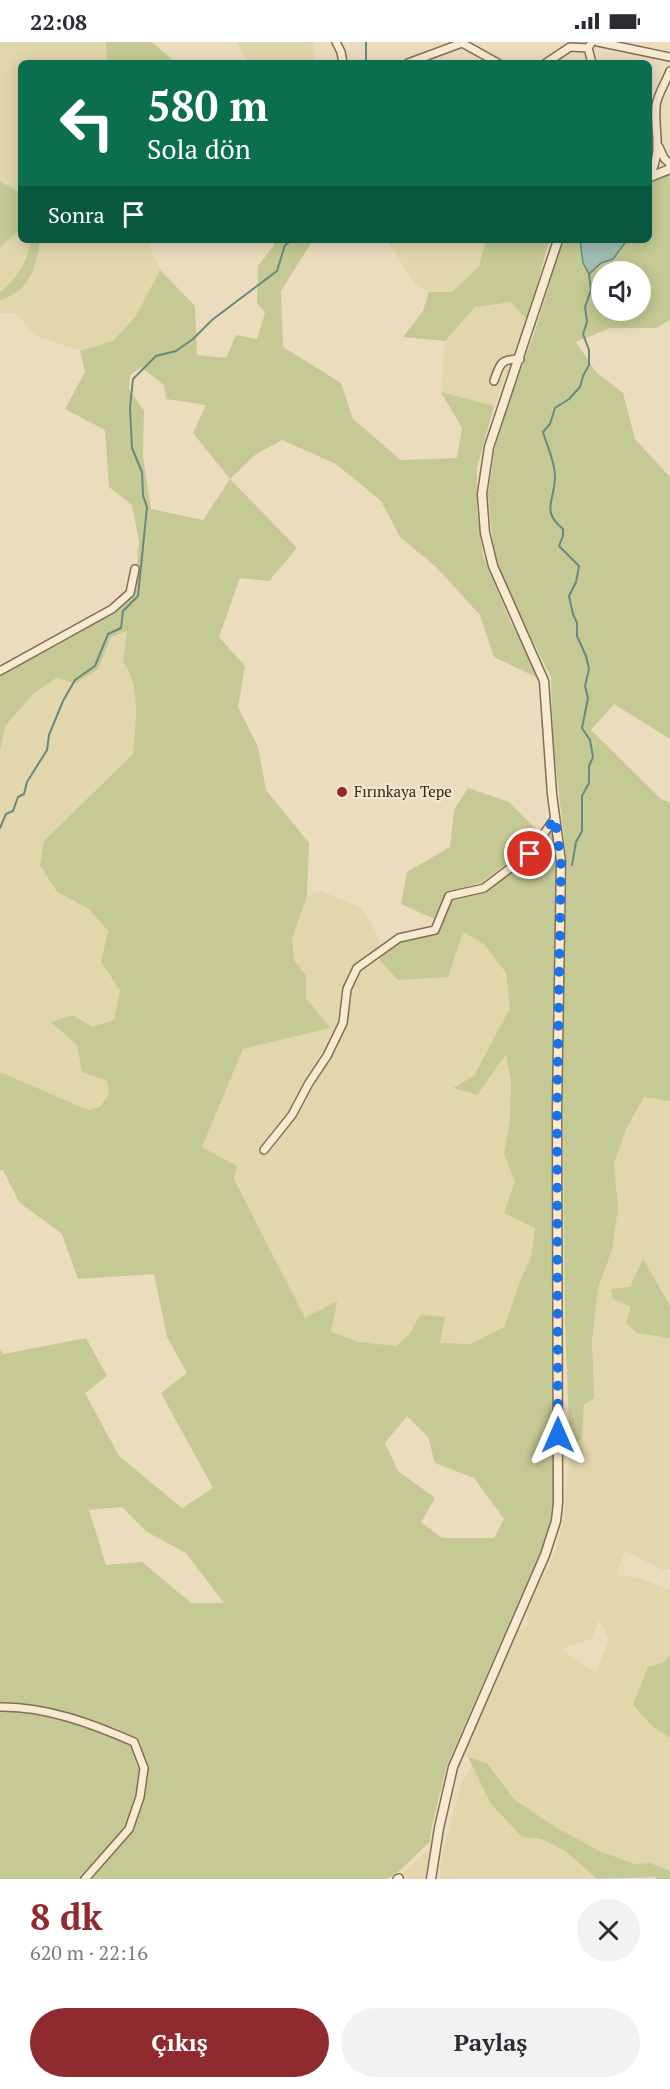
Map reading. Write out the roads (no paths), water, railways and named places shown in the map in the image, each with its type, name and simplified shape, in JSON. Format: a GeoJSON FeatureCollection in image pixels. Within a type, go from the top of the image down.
{"type":"FeatureCollection","features":[{"type":"Feature","properties":{"kind":"street"},"geometry":{"type":"LineString","coordinates":[[336,42],[342,60]]}},
{"type":"Feature","properties":{"kind":"street"},"geometry":{"type":"LineString","coordinates":[[416,60],[462,42],[493,60]]}},
{"type":"Feature","properties":{"kind":"street"},"geometry":{"type":"LineString","coordinates":[[598,42],[670,57]]}},
{"type":"Feature","properties":{"kind":"street"},"geometry":{"type":"LineString","coordinates":[[550,60],[570,47],[590,45],[592,60]]}},
{"type":"Feature","properties":{"kind":"street"},"geometry":{"type":"LineString","coordinates":[[652,171],[658,146],[656,104],[670,71]]}},
{"type":"Feature","properties":{"kind":"street"},"geometry":{"type":"LineString","coordinates":[[658,146],[670,164]]}},
{"type":"Feature","properties":{"kind":"street"},"geometry":{"type":"LineString","coordinates":[[652,175],[670,169]]}},
{"type":"Feature","properties":{"kind":"street"},"geometry":{"type":"LineString","coordinates":[[431,1879],[440,1820],[453,1767],[536,1579],[551,1539],[556,1521],[559,1483],[557,1110],[561,862],[546,734],[544,681],[493,566],[485,533],[483,512],[483,477],[487,455],[557,243]]}},
{"type":"Feature","properties":{"kind":"street"},"geometry":{"type":"LineString","coordinates":[[494,381],[499,366],[506,359],[520,359]]}},
{"type":"Feature","properties":{"kind":"street"},"geometry":{"type":"LineString","coordinates":[[0,671],[112,609],[130,593],[135,569]]}},
{"type":"Feature","properties":{"kind":"street"},"geometry":{"type":"LineString","coordinates":[[264,1150],[292,1115],[327,1056],[343,1023],[347,989],[357,968],[399,938],[435,930],[449,896],[484,888],[530,854],[555,818]]}},
{"type":"Feature","properties":{"kind":"street"},"geometry":{"type":"LineString","coordinates":[[0,1707],[32,1709],[105,1729],[134,1742],[144,1768],[140,1797],[129,1829],[84,1879]]}},
{"type":"Feature","properties":{"kind":"water"},"geometry":{"type":"Polygon","coordinates":[[[580,243],[625,243],[613,259],[591,261],[589,274],[583,263],[580,243]]]}},
{"type":"Feature","properties":{"kind":"waterway"},"geometry":{"type":"LineString","coordinates":[[366,42],[366,60]]}},
{"type":"Feature","properties":{"kind":"waterway"},"geometry":{"type":"LineString","coordinates":[[0,828],[6,814],[13,811],[18,797],[24,794],[27,782],[47,750],[49,735],[63,701],[75,680],[95,666],[108,634],[121,628],[123,611],[138,596],[147,507],[143,496],[142,472],[132,448],[130,408],[133,379],[156,356],[176,351],[193,339],[212,320],[277,271],[285,245],[288,243]]}},
{"type":"Feature","properties":{"kind":"waterway"},"geometry":{"type":"LineString","coordinates":[[572,865],[576,842],[582,831],[582,796],[589,783],[589,766],[593,757],[590,740],[582,728],[588,698],[585,686],[589,669],[577,636],[577,623],[569,596],[576,582],[579,566],[559,546],[563,529],[552,517],[550,506],[555,473],[543,432],[550,424],[555,408],[569,399],[580,387],[589,365],[589,350],[583,334],[587,322],[585,307],[591,290],[589,274]]}},
{"type":"Feature","properties":{"kind":"place","name":"Fırınkaya Tepe"},"geometry":{"type":"Point","coordinates":[342,792]}}]}
